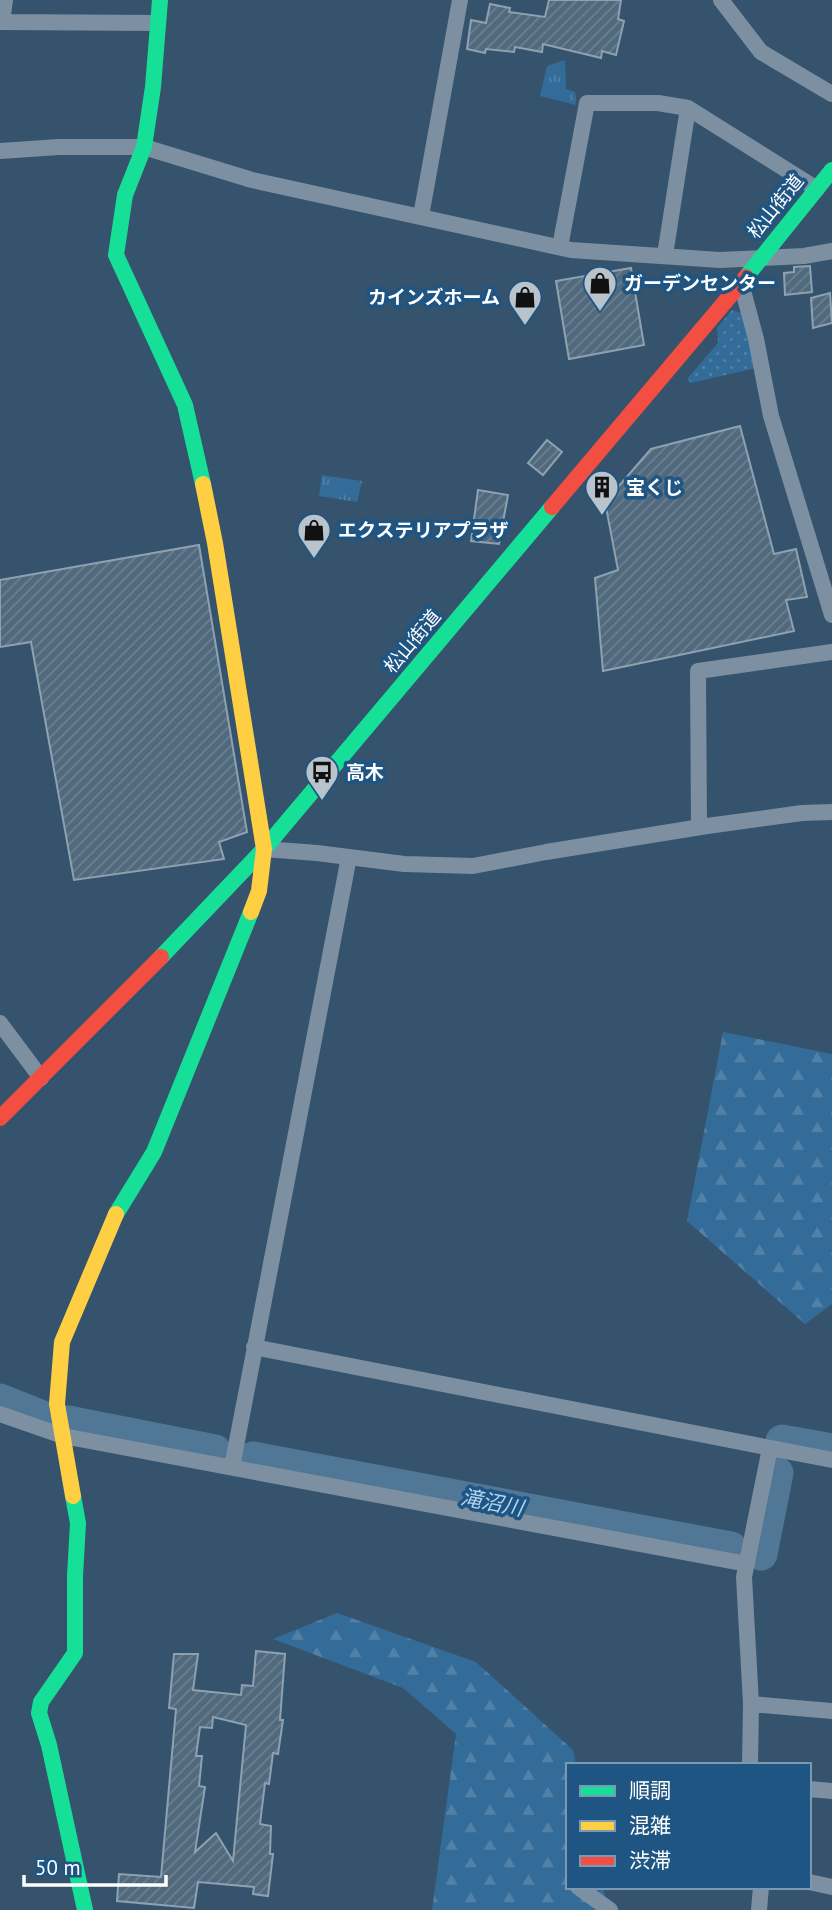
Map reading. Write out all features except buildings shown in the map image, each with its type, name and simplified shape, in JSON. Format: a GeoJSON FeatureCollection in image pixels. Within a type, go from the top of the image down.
{"type":"FeatureCollection","features":[{"type":"Feature","properties":{"kind":"street"},"geometry":{"type":"LineString","coordinates":[[5,0],[1,22],[159,23]]}},
{"type":"Feature","properties":{"kind":"street"},"geometry":{"type":"LineString","coordinates":[[85,1910],[39,1713],[41,1702],[75,1653],[78,1523],[57,1404],[62,1342],[120,1204],[154,1152],[183,1083],[259,891],[264,849],[215,543],[190,426],[184,405],[116,255],[125,195],[144,147],[153,87],[160,0]]}},
{"type":"Feature","properties":{"kind":"street"},"geometry":{"type":"LineString","coordinates":[[421,216],[460,0]]}},
{"type":"Feature","properties":{"kind":"street"},"geometry":{"type":"LineString","coordinates":[[721,0],[761,52],[832,94]]}},
{"type":"Feature","properties":{"kind":"street"},"geometry":{"type":"LineString","coordinates":[[560,247],[587,103],[658,103],[688,108],[817,188]]}},
{"type":"Feature","properties":{"kind":"street"},"geometry":{"type":"LineString","coordinates":[[665,255],[688,108]]}},
{"type":"Feature","properties":{"kind":"street"},"geometry":{"type":"LineString","coordinates":[[0,151],[144,147],[252,180],[560,247],[720,260],[804,256],[832,251]]}},
{"type":"Feature","properties":{"kind":"street","name":"松山街道"},"geometry":{"type":"LineString","coordinates":[[0,1118],[155,964],[264,849],[741,283],[832,170]]}},
{"type":"Feature","properties":{"kind":"street"},"geometry":{"type":"LineString","coordinates":[[741,283],[771,416],[832,615]]}},
{"type":"Feature","properties":{"kind":"street"},"geometry":{"type":"LineString","coordinates":[[699,827],[698,671],[832,652]]}},
{"type":"Feature","properties":{"kind":"street"},"geometry":{"type":"LineString","coordinates":[[264,849],[404,864],[474,866],[699,827],[802,813],[832,812]]}},
{"type":"Feature","properties":{"kind":"street"},"geometry":{"type":"LineString","coordinates":[[232,1467],[349,857]]}},
{"type":"Feature","properties":{"kind":"street"},"geometry":{"type":"LineString","coordinates":[[0,1023],[41,1077]]}},
{"type":"Feature","properties":{"kind":"street"},"geometry":{"type":"LineString","coordinates":[[254,1347],[832,1460]]}},
{"type":"Feature","properties":{"kind":"street"},"geometry":{"type":"LineString","coordinates":[[0,1414],[63,1436],[747,1563]]}},
{"type":"Feature","properties":{"kind":"street"},"geometry":{"type":"LineString","coordinates":[[750,1763],[751,1704],[744,1577],[770,1448]]}},
{"type":"Feature","properties":{"kind":"street"},"geometry":{"type":"LineString","coordinates":[[751,1704],[832,1711]]}},
{"type":"Feature","properties":{"kind":"street"},"geometry":{"type":"LineString","coordinates":[[811,1789],[832,1791]]}},
{"type":"Feature","properties":{"kind":"street"},"geometry":{"type":"LineString","coordinates":[[811,1883],[832,1888]]}},
{"type":"Feature","properties":{"kind":"street"},"geometry":{"type":"LineString","coordinates":[[581,1889],[610,1910]]}},
{"type":"Feature","properties":{"kind":"street"},"geometry":{"type":"LineString","coordinates":[[759,1910],[761,1889]]}},
{"type":"Feature","properties":{"kind":"green space"},"geometry":{"type":"Polygon","coordinates":[[[565,60],[566,89],[575,92],[576,105],[540,96],[547,66],[565,60]]]}},
{"type":"Feature","properties":{"kind":"green space"},"geometry":{"type":"Polygon","coordinates":[[[732,310],[743,313],[756,368],[691,383],[687,379],[718,343],[717,328],[732,310]]]}},
{"type":"Feature","properties":{"kind":"green space"},"geometry":{"type":"Polygon","coordinates":[[[322,475],[362,481],[357,502],[319,496],[322,475]]]}},
{"type":"Feature","properties":{"kind":"green space"},"geometry":{"type":"Polygon","coordinates":[[[723,1032],[832,1054],[832,1304],[805,1324],[687,1221],[723,1032]]]}},
{"type":"Feature","properties":{"kind":"green space"},"geometry":{"type":"Polygon","coordinates":[[[337,1613],[476,1662],[573,1750],[576,1763],[566,1763],[566,1889],[603,1889],[608,1910],[432,1910],[456,1734],[403,1688],[273,1639],[337,1613]]]}},
{"type":"Feature","properties":{"kind":"waterway","name":"滝沼川"},"geometry":{"type":"LineString","coordinates":[[0,1400],[48,1419]]}},
{"type":"Feature","properties":{"kind":"waterway","name":"滝沼川"},"geometry":{"type":"LineString","coordinates":[[68,1422],[215,1451]]}},
{"type":"Feature","properties":{"kind":"waterway"},"geometry":{"type":"LineString","coordinates":[[782,1441],[832,1450]]}},
{"type":"Feature","properties":{"kind":"waterway","name":"滝沼川"},"geometry":{"type":"LineString","coordinates":[[253,1458],[731,1548]]}},
{"type":"Feature","properties":{"kind":"waterway"},"geometry":{"type":"LineString","coordinates":[[761,1554],[777,1473]]}},
{"type":"Feature","properties":{"kind":"traffic: fast"},"geometry":{"type":"LineString","coordinates":[[160,0],[153,87],[144,147],[125,195],[116,255],[185,405],[203,484]]}},
{"type":"Feature","properties":{"kind":"traffic: fast"},"geometry":{"type":"LineString","coordinates":[[746,277],[832,170]]}},
{"type":"Feature","properties":{"kind":"traffic: fast"},"geometry":{"type":"LineString","coordinates":[[161,957],[264,849],[552,507]]}},
{"type":"Feature","properties":{"kind":"traffic: fast"},"geometry":{"type":"LineString","coordinates":[[116,1214],[154,1152],[251,912]]}},
{"type":"Feature","properties":{"kind":"traffic: fast"},"geometry":{"type":"LineString","coordinates":[[73,1496],[78,1523],[75,1653],[41,1702],[39,1713],[49,1745],[85,1910]]}},
{"type":"Feature","properties":{"kind":"traffic: slow"},"geometry":{"type":"LineString","coordinates":[[203,484],[215,543],[264,849],[259,891],[251,912]]}},
{"type":"Feature","properties":{"kind":"traffic: slow"},"geometry":{"type":"LineString","coordinates":[[73,1496],[57,1404],[62,1342],[116,1214]]}},
{"type":"Feature","properties":{"kind":"traffic: jam"},"geometry":{"type":"LineString","coordinates":[[552,507],[746,277]]}},
{"type":"Feature","properties":{"kind":"traffic: jam"},"geometry":{"type":"LineString","coordinates":[[0,1118],[161,957]]}},
{"type":"Feature","properties":{"kind":"place","name":"ガーデンセンター"},"geometry":{"type":"Point","coordinates":[600,313]}},
{"type":"Feature","properties":{"kind":"place","name":"カインズホーム"},"geometry":{"type":"Point","coordinates":[525,327]}},
{"type":"Feature","properties":{"kind":"place","name":"宝くじ"},"geometry":{"type":"Point","coordinates":[602,517]}},
{"type":"Feature","properties":{"kind":"place","name":"エクステリアプラザ"},"geometry":{"type":"Point","coordinates":[314,560]}},
{"type":"Feature","properties":{"kind":"place","name":"高木"},"geometry":{"type":"Point","coordinates":[322,802]}}]}
